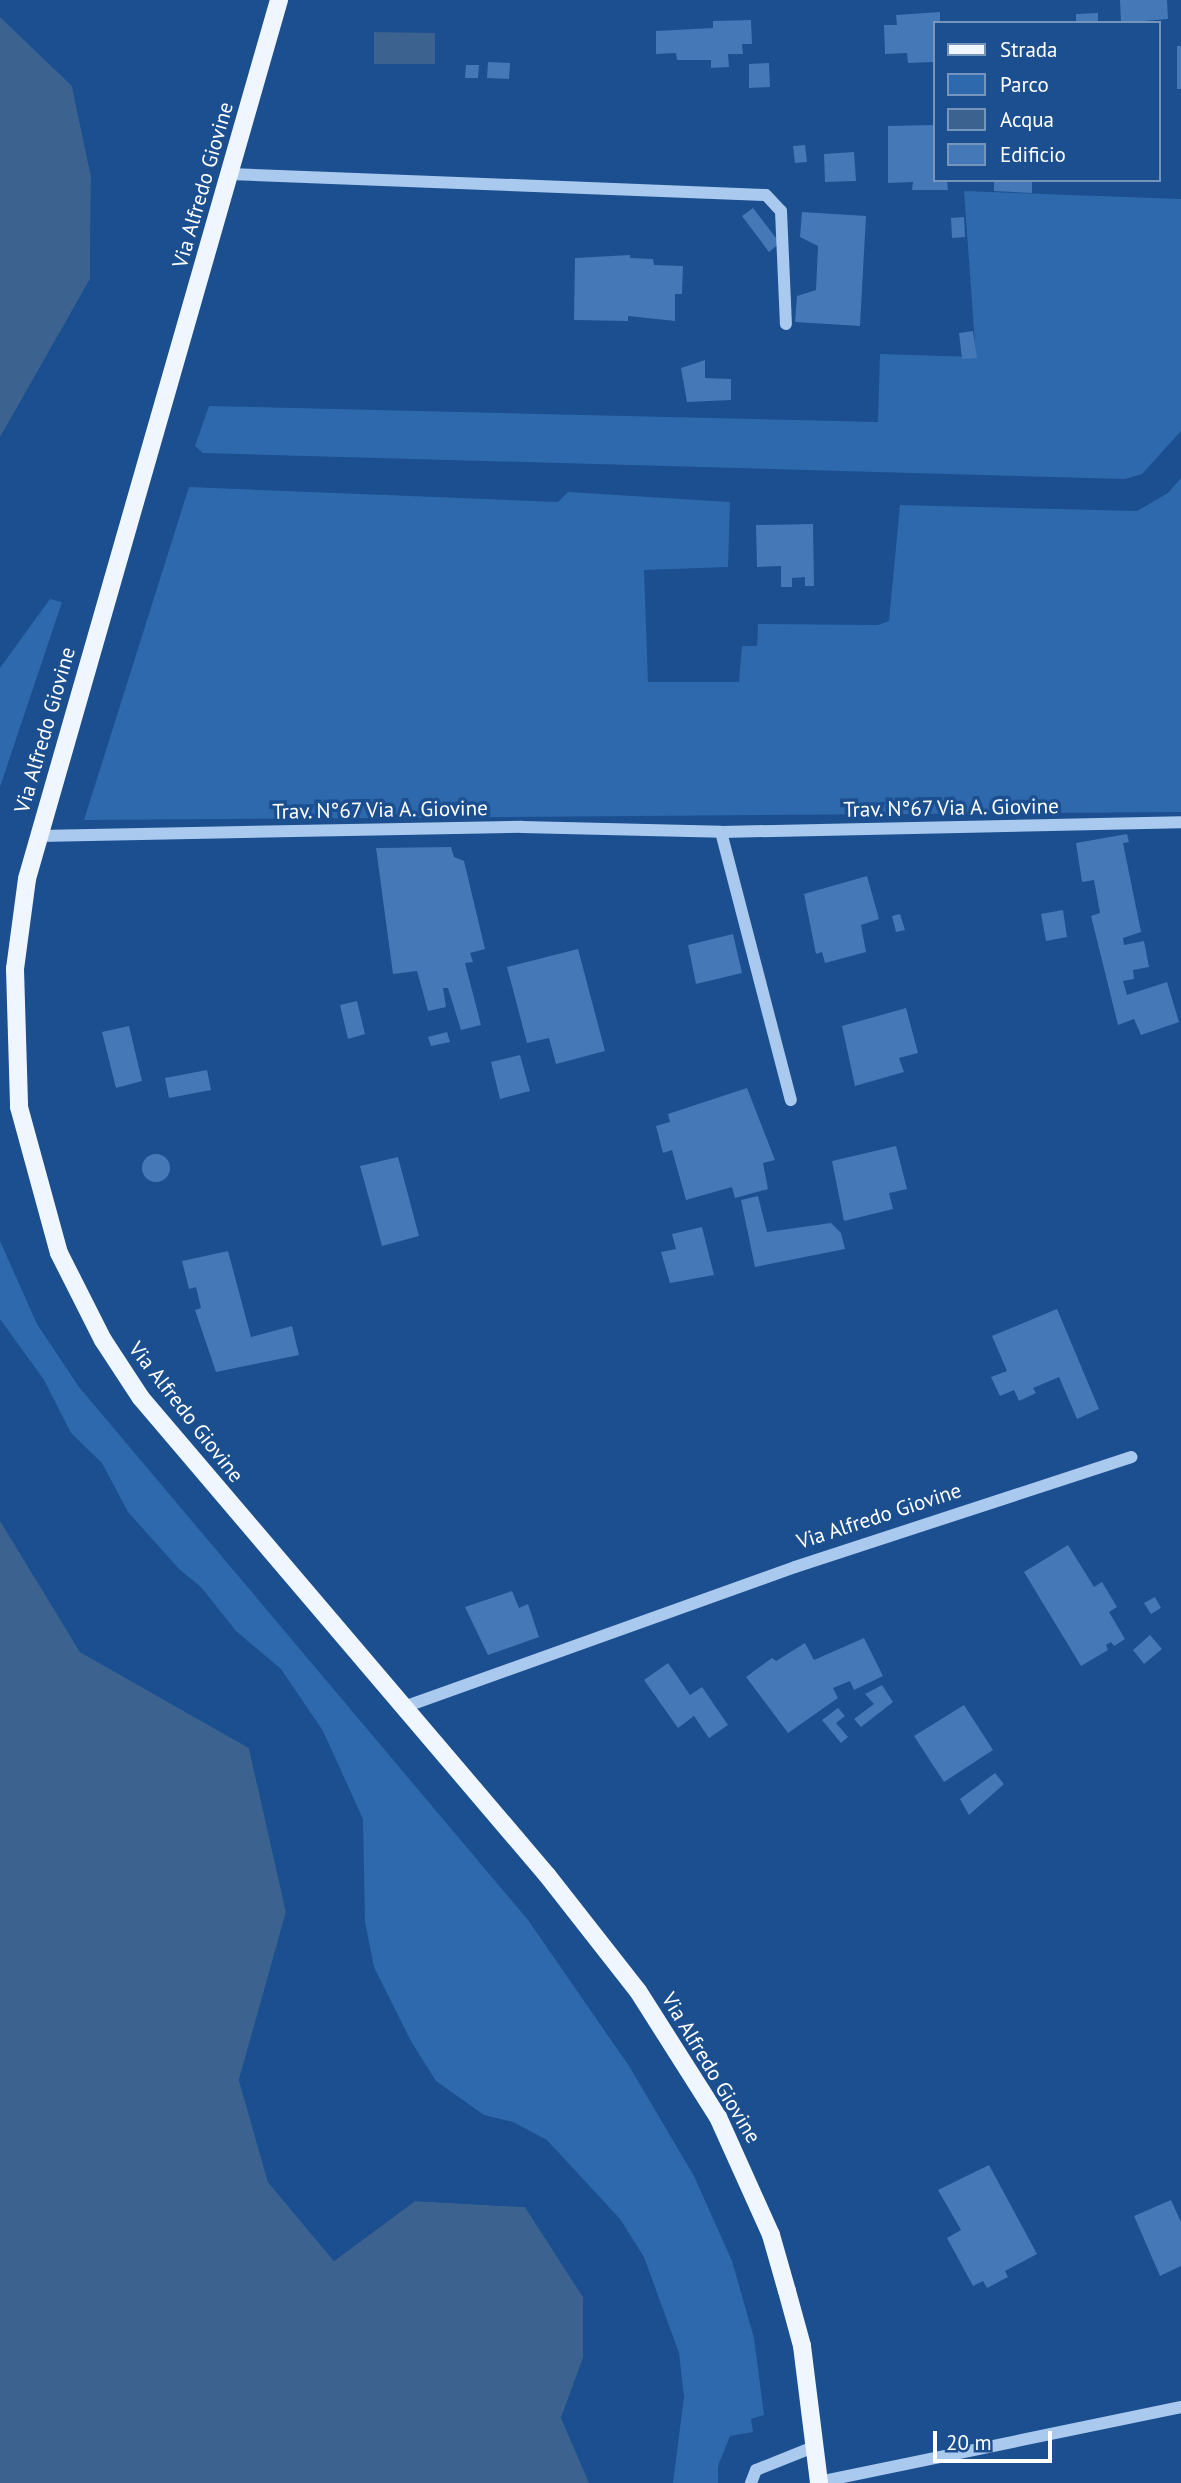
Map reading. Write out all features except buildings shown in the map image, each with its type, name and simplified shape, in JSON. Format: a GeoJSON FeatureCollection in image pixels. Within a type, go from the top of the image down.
{"type":"FeatureCollection","features":[{"type":"Feature","properties":{"kind":"main road","name":"Via Alfredo Giovine"},"geometry":{"type":"LineString","coordinates":[[279,0],[27,879],[15,969],[15,1042],[19,1107],[59,1253],[103,1340],[141,1398],[404,1707],[638,1991],[718,2117],[771,2235],[802,2346],[819,2483]]}},
{"type":"Feature","properties":{"kind":"street"},"geometry":{"type":"LineString","coordinates":[[230,174],[766,195],[781,211],[786,324]]}},
{"type":"Feature","properties":{"kind":"street","name":"Trav. N°67 Via A. Giovine"},"geometry":{"type":"LineString","coordinates":[[38,836],[522,827],[721,832],[1181,822]]}},
{"type":"Feature","properties":{"kind":"street"},"geometry":{"type":"LineString","coordinates":[[721,832],[791,1100]]}},
{"type":"Feature","properties":{"kind":"street","name":"Via Alfredo Giovine"},"geometry":{"type":"LineString","coordinates":[[404,1707],[795,1567],[1132,1457]]}},
{"type":"Feature","properties":{"kind":"street"},"geometry":{"type":"LineString","coordinates":[[819,2483],[1181,2407]]}},
{"type":"Feature","properties":{"kind":"street"},"geometry":{"type":"LineString","coordinates":[[751,2483],[756,2470],[816,2446]]}},
{"type":"Feature","properties":{"kind":"green space"},"geometry":{"type":"Polygon","coordinates":[[[964,191],[1181,199],[1181,431],[1142,474],[1125,479],[203,453],[195,446],[209,406],[878,422],[880,354],[976,357],[964,191]]]}},
{"type":"Feature","properties":{"kind":"green space"},"geometry":{"type":"Polygon","coordinates":[[[1181,478],[1181,812],[84,820],[189,487],[558,502],[568,492],[730,502],[728,567],[644,570],[648,682],[739,682],[742,646],[757,646],[758,624],[878,625],[889,621],[900,505],[1137,511],[1168,493],[1181,478]]]}},
{"type":"Feature","properties":{"kind":"green space"},"geometry":{"type":"Polygon","coordinates":[[[50,599],[62,602],[0,787],[0,668],[50,599]]]}},
{"type":"Feature","properties":{"kind":"green space"},"geometry":{"type":"Polygon","coordinates":[[[0,1241],[37,1324],[79,1387],[528,1920],[629,2066],[694,2176],[732,2261],[754,2338],[764,2415],[751,2419],[753,2432],[730,2436],[718,2466],[718,2483],[673,2483],[684,2397],[679,2353],[644,2257],[620,2219],[547,2140],[513,2122],[484,2115],[436,2081],[412,2043],[374,1967],[365,1922],[363,1819],[323,1731],[281,1669],[236,1631],[201,1587],[179,1569],[128,1512],[102,1463],[71,1433],[44,1380],[0,1319],[0,1241]]]}},
{"type":"Feature","properties":{"kind":"water"},"geometry":{"type":"Polygon","coordinates":[[[0,17],[72,86],[91,176],[90,279],[0,437],[0,17]]]}},
{"type":"Feature","properties":{"kind":"water"},"geometry":{"type":"Polygon","coordinates":[[[374,32],[435,33],[435,64],[374,64],[374,32]]]}},
{"type":"Feature","properties":{"kind":"water"},"geometry":{"type":"Polygon","coordinates":[[[0,1521],[80,1652],[249,1748],[286,1912],[239,2080],[268,2182],[334,2261],[415,2201],[525,2207],[583,2297],[583,2358],[561,2418],[589,2483],[0,2483],[0,1521]]]}},
{"type":"Feature","properties":{"kind":"pier"},"geometry":{"type":"Polygon","coordinates":[[[0,13],[75,84],[94,177],[94,280],[0,440],[90,279],[91,177],[72,86],[0,13]]]}},
{"type":"Feature","properties":{"kind":"pier"},"geometry":{"type":"Polygon","coordinates":[[[0,1517],[82,1649],[252,1747],[290,1912],[242,2080],[271,2180],[335,2256],[414,2198],[527,2205],[586,2297],[586,2358],[565,2418],[593,2483],[561,2418],[583,2358],[583,2297],[525,2207],[415,2201],[334,2261],[268,2182],[239,2080],[286,1912],[249,1748],[80,1652],[0,1517]]]}}]}
